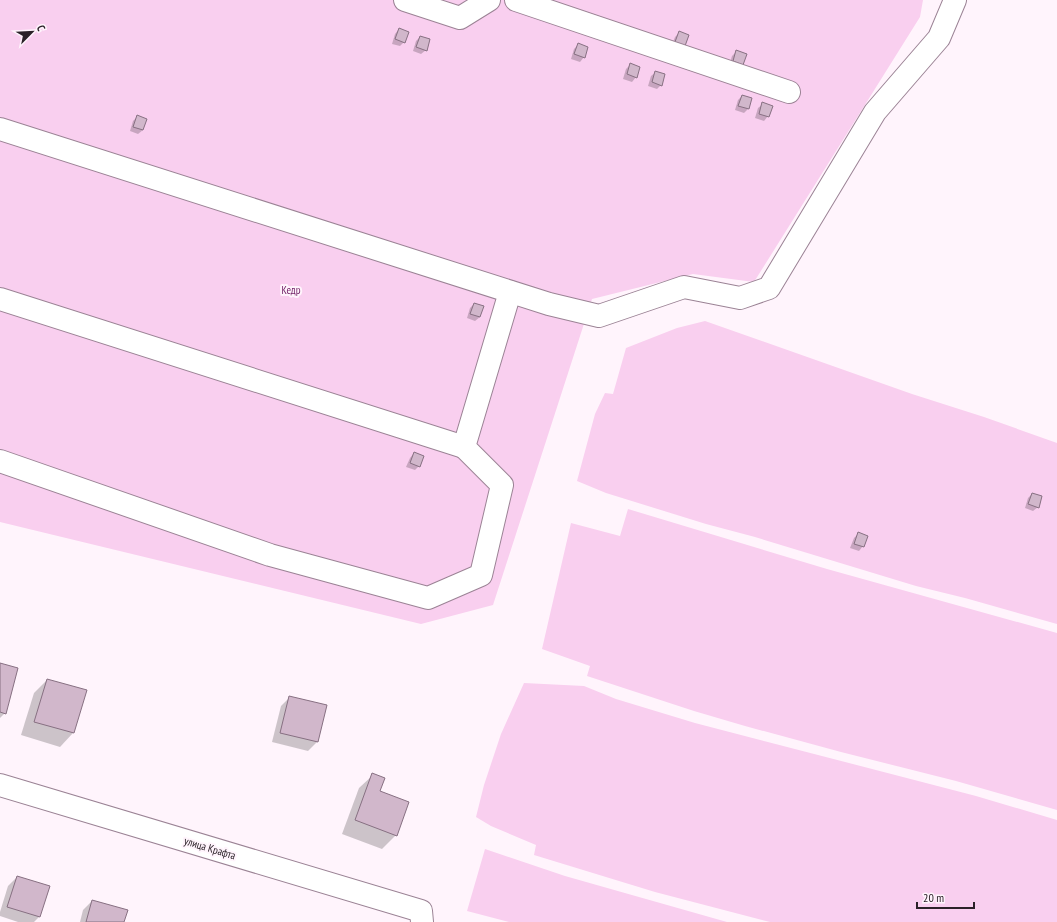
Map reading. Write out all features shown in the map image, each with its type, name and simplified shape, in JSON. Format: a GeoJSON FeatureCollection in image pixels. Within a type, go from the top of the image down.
{"type":"FeatureCollection","features":[{"type":"Feature","properties":{"kind":"street"},"geometry":{"type":"LineString","coordinates":[[405,0],[460,18],[489,0]]}},
{"type":"Feature","properties":{"kind":"street"},"geometry":{"type":"LineString","coordinates":[[516,0],[789,92]]}},
{"type":"Feature","properties":{"kind":"street"},"geometry":{"type":"LineString","coordinates":[[0,129],[510,292],[549,304],[599,316],[684,287],[740,298],[769,288],[875,112],[940,38],[955,0]]}},
{"type":"Feature","properties":{"kind":"street"},"geometry":{"type":"LineString","coordinates":[[464,448],[510,292]]}},
{"type":"Feature","properties":{"kind":"street"},"geometry":{"type":"LineString","coordinates":[[0,299],[464,448],[502,485],[481,575],[428,598],[270,555],[0,462]]}},
{"type":"Feature","properties":{"kind":"street","name":"улица Крафта"},"geometry":{"type":"LineString","coordinates":[[0,786],[422,917]]}},
{"type":"Feature","properties":{"kind":"green space","name":"Кедр"},"geometry":{"type":"Polygon","coordinates":[[[0,0],[923,0],[920,17],[754,282],[693,274],[592,299],[493,605],[421,624],[0,522],[0,0]]]}},
{"type":"Feature","properties":{"kind":"green space"},"geometry":{"type":"Polygon","coordinates":[[[705,321],[1057,443],[1057,624],[916,586],[755,537],[706,524],[606,493],[577,481],[595,414],[605,393],[613,394],[626,348],[677,328],[705,321]]]}},
{"type":"Feature","properties":{"kind":"green space"},"geometry":{"type":"Polygon","coordinates":[[[628,509],[827,569],[1057,633],[1057,810],[956,781],[841,752],[694,711],[587,676],[590,666],[542,649],[571,523],[620,536],[628,509]]]}},
{"type":"Feature","properties":{"kind":"green space"},"geometry":{"type":"Polygon","coordinates":[[[524,683],[584,686],[616,699],[695,723],[976,796],[1057,820],[1057,922],[770,922],[655,892],[534,855],[536,845],[491,826],[476,817],[484,785],[501,734],[524,683]]]}},
{"type":"Feature","properties":{"kind":"green space"},"geometry":{"type":"Polygon","coordinates":[[[485,849],[565,876],[727,922],[509,922],[467,911],[485,849]]]}},
{"type":"Feature","properties":{"kind":"building"},"geometry":{"type":"Polygon","coordinates":[[[399,28],[409,32],[405,43],[395,39],[399,28]]]}},
{"type":"Feature","properties":{"kind":"building"},"geometry":{"type":"Polygon","coordinates":[[[679,31],[689,35],[685,46],[675,42],[679,31]]]}},
{"type":"Feature","properties":{"kind":"building"},"geometry":{"type":"Polygon","coordinates":[[[420,36],[430,39],[427,51],[416,47],[420,36]]]}},
{"type":"Feature","properties":{"kind":"building"},"geometry":{"type":"Polygon","coordinates":[[[578,43],[588,47],[585,58],[574,54],[578,43]]]}},
{"type":"Feature","properties":{"kind":"building"},"geometry":{"type":"Polygon","coordinates":[[[736,50],[747,54],[743,65],[733,61],[736,50]]]}},
{"type":"Feature","properties":{"kind":"building"},"geometry":{"type":"Polygon","coordinates":[[[630,63],[640,67],[637,78],[627,74],[630,63]]]}},
{"type":"Feature","properties":{"kind":"building"},"geometry":{"type":"Polygon","coordinates":[[[655,71],[665,74],[662,86],[652,82],[655,71]]]}},
{"type":"Feature","properties":{"kind":"building"},"geometry":{"type":"Polygon","coordinates":[[[742,95],[752,98],[749,109],[738,106],[742,95]]]}},
{"type":"Feature","properties":{"kind":"building"},"geometry":{"type":"Polygon","coordinates":[[[762,102],[773,106],[769,117],[759,114],[762,102]]]}},
{"type":"Feature","properties":{"kind":"building"},"geometry":{"type":"Polygon","coordinates":[[[137,115],[147,119],[143,130],[133,127],[137,115]]]}},
{"type":"Feature","properties":{"kind":"building"},"geometry":{"type":"Polygon","coordinates":[[[474,303],[484,306],[480,317],[470,314],[474,303]]]}},
{"type":"Feature","properties":{"kind":"building"},"geometry":{"type":"Polygon","coordinates":[[[414,452],[424,456],[420,467],[410,463],[414,452]]]}},
{"type":"Feature","properties":{"kind":"building"},"geometry":{"type":"Polygon","coordinates":[[[1032,493],[1042,496],[1039,508],[1028,504],[1032,493]]]}},
{"type":"Feature","properties":{"kind":"building"},"geometry":{"type":"Polygon","coordinates":[[[858,532],[868,536],[864,547],[854,544],[858,532]]]}},
{"type":"Feature","properties":{"kind":"building"},"geometry":{"type":"Polygon","coordinates":[[[0,663],[18,668],[6,714],[0,712],[0,663]]]}},
{"type":"Feature","properties":{"kind":"building"},"geometry":{"type":"Polygon","coordinates":[[[47,679],[87,690],[74,733],[34,722],[47,679]]]}},
{"type":"Feature","properties":{"kind":"building"},"geometry":{"type":"Polygon","coordinates":[[[289,696],[327,705],[318,742],[280,733],[289,696]]]}},
{"type":"Feature","properties":{"kind":"building"},"geometry":{"type":"Polygon","coordinates":[[[372,773],[385,778],[380,791],[409,802],[397,836],[355,820],[372,773]]]}},
{"type":"Feature","properties":{"kind":"building"},"geometry":{"type":"Polygon","coordinates":[[[17,876],[50,886],[40,917],[7,907],[17,876]]]}},
{"type":"Feature","properties":{"kind":"building"},"geometry":{"type":"Polygon","coordinates":[[[92,900],[128,910],[124,922],[86,922],[92,900]]]}}]}
